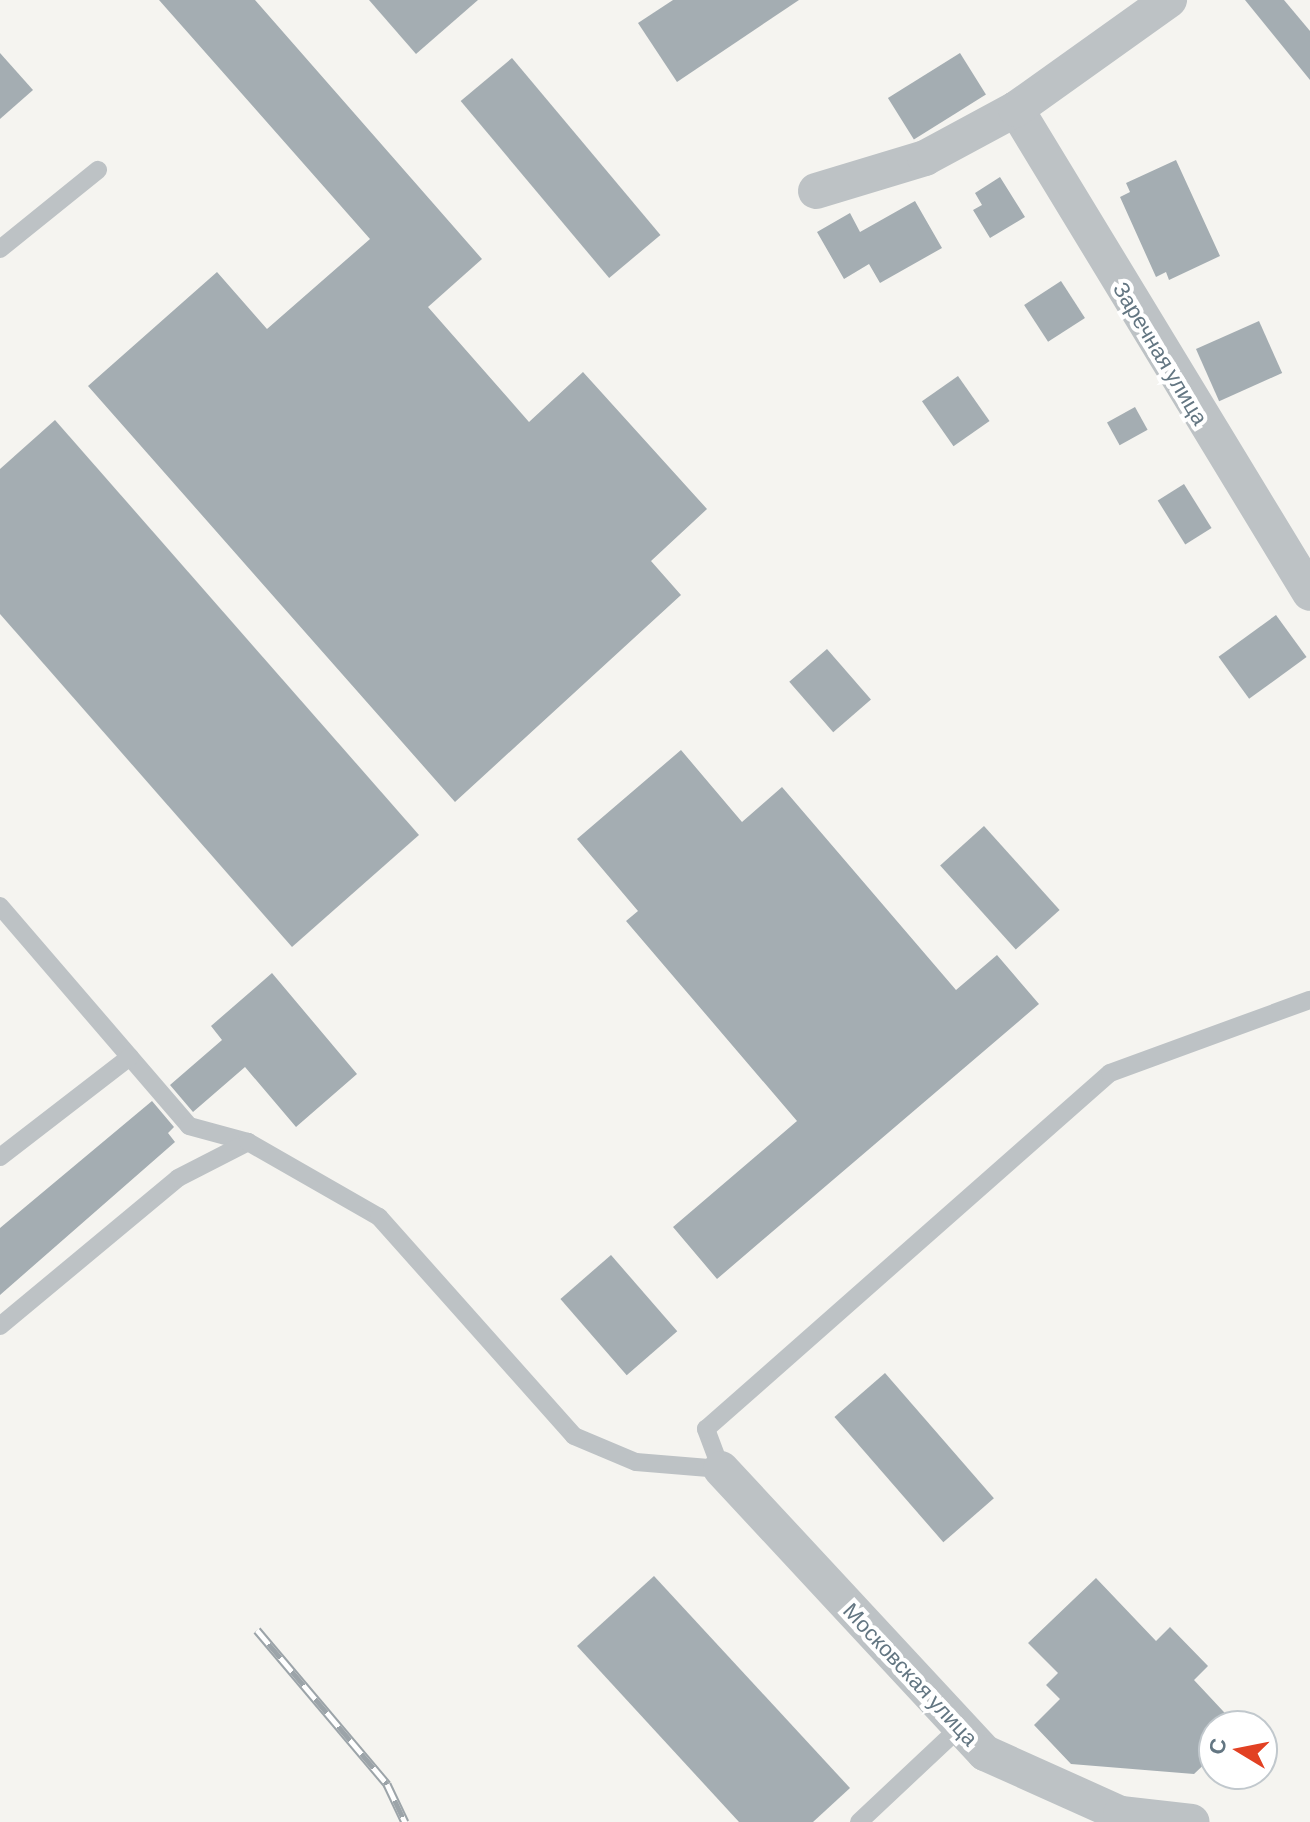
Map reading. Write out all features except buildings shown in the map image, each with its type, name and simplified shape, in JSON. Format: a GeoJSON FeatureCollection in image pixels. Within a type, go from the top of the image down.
{"type":"FeatureCollection","features":[{"type":"Feature","properties":{"kind":"street"},"geometry":{"type":"LineString","coordinates":[[816,191],[925,158],[1016,109],[1169,0]]}},
{"type":"Feature","properties":{"kind":"street","name":"Заречная улица"},"geometry":{"type":"LineString","coordinates":[[1016,109],[1310,593]]}},
{"type":"Feature","properties":{"kind":"street","name":"Московская улица"},"geometry":{"type":"LineString","coordinates":[[721,1469],[985,1753],[1121,1814],[1192,1822]]}},
{"type":"Feature","properties":{"kind":"lane"},"geometry":{"type":"LineString","coordinates":[[0,249],[98,170]]}},
{"type":"Feature","properties":{"kind":"lane"},"geometry":{"type":"LineString","coordinates":[[0,906],[189,1126],[248,1142],[379,1217],[574,1436],[636,1462],[721,1469],[706,1429],[1110,1073],[1310,1000]]}},
{"type":"Feature","properties":{"kind":"lane"},"geometry":{"type":"LineString","coordinates":[[0,1157],[130,1057]]}},
{"type":"Feature","properties":{"kind":"lane"},"geometry":{"type":"LineString","coordinates":[[0,1326],[178,1178],[248,1142]]}},
{"type":"Feature","properties":{"kind":"lane"},"geometry":{"type":"LineString","coordinates":[[859,1822],[960,1727]]}},
{"type":"Feature","properties":{"kind":"railway"},"geometry":{"type":"LineString","coordinates":[[257,1630],[387,1784],[405,1822]]}}]}
